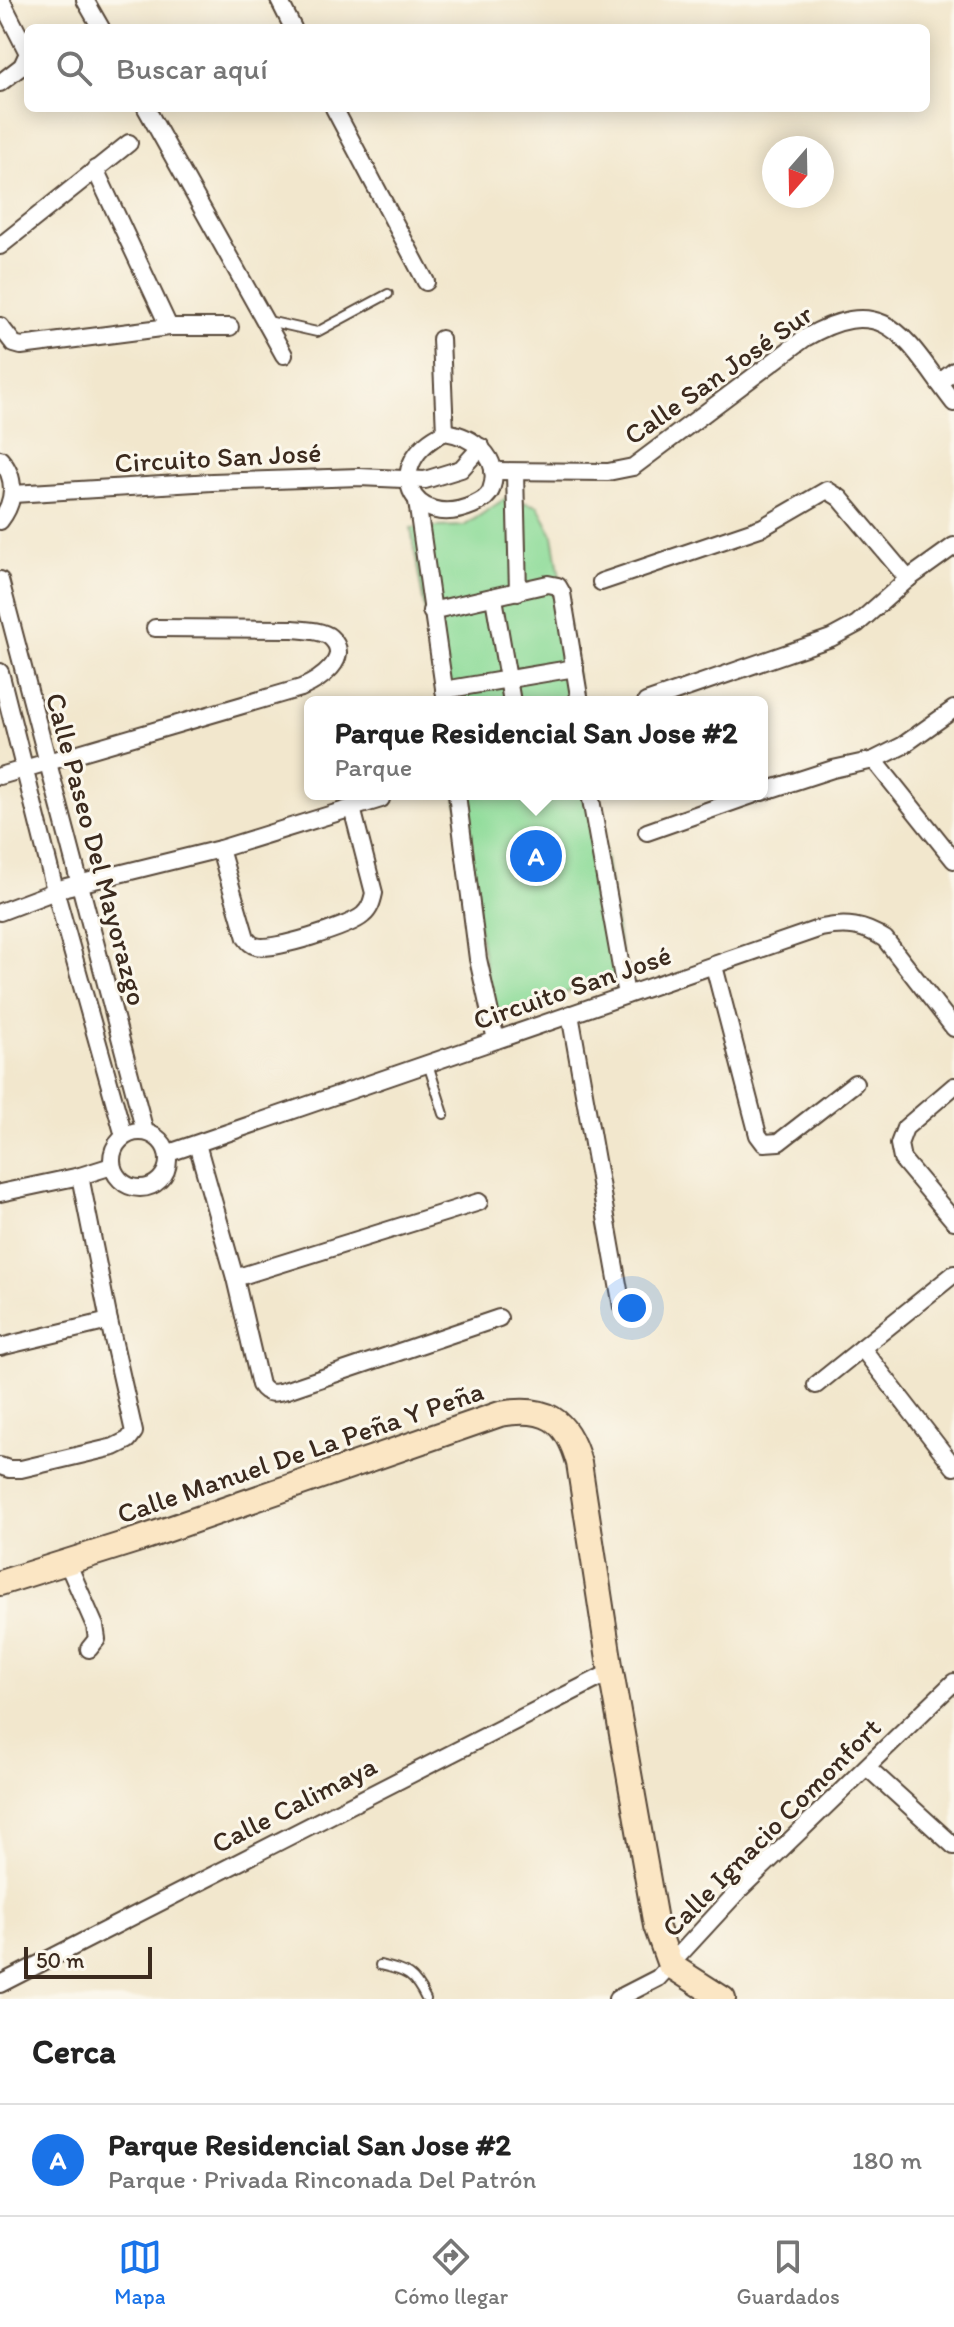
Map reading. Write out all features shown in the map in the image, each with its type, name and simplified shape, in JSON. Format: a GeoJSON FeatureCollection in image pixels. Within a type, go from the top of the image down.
{"type":"FeatureCollection","features":[{"type":"Feature","properties":{"kind":"street"},"geometry":{"type":"LineString","coordinates":[[1,0],[24,45]]}},
{"type":"Feature","properties":{"kind":"street"},"geometry":{"type":"LineString","coordinates":[[85,0],[99,24]]}},
{"type":"Feature","properties":{"kind":"street"},"geometry":{"type":"LineString","coordinates":[[279,0],[291,24]]}},
{"type":"Feature","properties":{"kind":"street"},"geometry":{"type":"LineString","coordinates":[[0,83],[24,62]]}},
{"type":"Feature","properties":{"kind":"street"},"geometry":{"type":"LineString","coordinates":[[148,112],[284,355]]}},
{"type":"Feature","properties":{"kind":"street"},"geometry":{"type":"LineString","coordinates":[[336,112],[426,282]]}},
{"type":"Feature","properties":{"kind":"street"},"geometry":{"type":"LineString","coordinates":[[0,246],[129,143]]}},
{"type":"Feature","properties":{"kind":"street"},"geometry":{"type":"LineString","coordinates":[[95,169],[169,327]]}},
{"type":"Feature","properties":{"kind":"street","name":"Calle San José Sur"},"geometry":{"type":"LineString","coordinates":[[493,471],[608,472],[633,467],[805,338],[844,320],[876,319],[889,325],[954,403]]}},
{"type":"Feature","properties":{"kind":"street"},"geometry":{"type":"LineString","coordinates":[[0,326],[14,344],[21,346],[169,327],[230,327]]}},
{"type":"Feature","properties":{"kind":"street"},"geometry":{"type":"LineString","coordinates":[[441,339],[445,432]]}},
{"type":"Feature","properties":{"kind":"street"},"geometry":{"type":"LineString","coordinates":[[939,383],[954,371]]}},
{"type":"Feature","properties":{"kind":"street"},"geometry":{"type":"LineString","coordinates":[[417,501],[431,509],[458,511],[486,497],[491,489],[493,471],[487,455],[469,438],[445,432],[417,450],[410,464],[408,480],[417,501],[445,696],[508,679],[575,668]]}},
{"type":"Feature","properties":{"kind":"street","name":"Circuito San José"},"geometry":{"type":"LineString","coordinates":[[13,494],[271,480],[359,477],[408,480],[449,475],[461,469],[481,447]]}},
{"type":"Feature","properties":{"kind":"street"},"geometry":{"type":"LineString","coordinates":[[0,459],[11,479],[13,494],[0,521]]}},
{"type":"Feature","properties":{"kind":"street"},"geometry":{"type":"LineString","coordinates":[[515,473],[518,592]]}},
{"type":"Feature","properties":{"kind":"street"},"geometry":{"type":"LineString","coordinates":[[601,582],[763,527],[827,490],[840,498],[908,579]]}},
{"type":"Feature","properties":{"kind":"street"},"geometry":{"type":"LineString","coordinates":[[663,696],[831,638],[857,624],[908,579],[954,546]]}},
{"type":"Feature","properties":{"kind":"street","name":"Calle Paseo Del Mayorazgo"},"geometry":{"type":"LineString","coordinates":[[0,580],[36,766],[66,886],[145,1132]]}},
{"type":"Feature","properties":{"kind":"street"},"geometry":{"type":"LineString","coordinates":[[431,611],[548,584],[558,586],[562,593],[579,696]]}},
{"type":"Feature","properties":{"kind":"street"},"geometry":{"type":"LineString","coordinates":[[494,598],[511,696]]}},
{"type":"Feature","properties":{"kind":"street"},"geometry":{"type":"LineString","coordinates":[[0,776],[301,688],[319,680],[335,662],[337,655],[332,639],[327,634],[315,632],[293,629],[155,628]]}},
{"type":"Feature","properties":{"kind":"street","name":"Calle Paseo Del Mayorazgo"},"geometry":{"type":"LineString","coordinates":[[0,672],[36,766],[124,1136]]}},
{"type":"Feature","properties":{"kind":"street"},"geometry":{"type":"LineString","coordinates":[[768,790],[833,769],[874,760],[902,746],[954,709]]}},
{"type":"Feature","properties":{"kind":"street"},"geometry":{"type":"LineString","coordinates":[[874,760],[954,860]]}},
{"type":"Feature","properties":{"kind":"street"},"geometry":{"type":"LineString","coordinates":[[0,912],[66,886],[220,849],[378,800]]}},
{"type":"Feature","properties":{"kind":"street"},"geometry":{"type":"LineString","coordinates":[[458,800],[478,959],[496,1040]]}},
{"type":"Feature","properties":{"kind":"street"},"geometry":{"type":"LineString","coordinates":[[591,800],[626,995]]}},
{"type":"Feature","properties":{"kind":"street"},"geometry":{"type":"LineString","coordinates":[[647,832],[738,800]]}},
{"type":"Feature","properties":{"kind":"street"},"geometry":{"type":"LineString","coordinates":[[220,849],[246,938],[258,947],[291,943],[356,920],[371,906],[374,893],[352,808]]}},
{"type":"Feature","properties":{"kind":"street","name":"Circuito San José"},"geometry":{"type":"LineString","coordinates":[[169,1153],[821,928],[842,924],[872,930],[896,950],[954,1028]]}},
{"type":"Feature","properties":{"kind":"street"},"geometry":{"type":"LineString","coordinates":[[714,966],[758,1135],[764,1143],[779,1142],[855,1083]]}},
{"type":"Feature","properties":{"kind":"street"},"geometry":{"type":"LineString","coordinates":[[570,1014],[622,1307]]}},
{"type":"Feature","properties":{"kind":"street"},"geometry":{"type":"LineString","coordinates":[[954,1086],[905,1128],[900,1136],[899,1153],[954,1221]]}},
{"type":"Feature","properties":{"kind":"street"},"geometry":{"type":"LineString","coordinates":[[145,1132],[161,1140],[169,1153],[168,1167],[155,1184],[134,1187],[116,1176],[112,1166],[113,1149],[124,1136],[145,1132]]}},
{"type":"Feature","properties":{"kind":"street"},"geometry":{"type":"LineString","coordinates":[[197,1144],[264,1391],[270,1393],[302,1385],[499,1318]]}},
{"type":"Feature","properties":{"kind":"street"},"geometry":{"type":"LineString","coordinates":[[0,1193],[112,1166]]}},
{"type":"Feature","properties":{"kind":"street"},"geometry":{"type":"LineString","coordinates":[[0,1466],[21,1469],[114,1447],[132,1437],[134,1424],[109,1321],[80,1176]]}},
{"type":"Feature","properties":{"kind":"street"},"geometry":{"type":"LineString","coordinates":[[235,1278],[479,1202]]}},
{"type":"Feature","properties":{"kind":"street"},"geometry":{"type":"LineString","coordinates":[[816,1385],[954,1274]]}},
{"type":"Feature","properties":{"kind":"street"},"geometry":{"type":"LineString","coordinates":[[0,1347],[109,1321]]}},
{"type":"Feature","properties":{"kind":"street"},"geometry":{"type":"LineString","coordinates":[[862,1348],[954,1467]]}},
{"type":"Feature","properties":{"kind":"street","name":"Calle Manuel De La Peña Y Peña"},"geometry":{"type":"LineString","coordinates":[[0,1583],[488,1418],[524,1410],[548,1415],[574,1443],[646,1877],[656,1926],[670,1965]]}},
{"type":"Feature","properties":{"kind":"street"},"geometry":{"type":"LineString","coordinates":[[67,1562],[95,1626],[97,1639],[89,1649]]}},
{"type":"Feature","properties":{"kind":"street","name":"Calle Calimaya"},"geometry":{"type":"LineString","coordinates":[[0,1984],[611,1672]]}},
{"type":"Feature","properties":{"kind":"street","name":"Calle Ignacio Comonfort"},"geometry":{"type":"LineString","coordinates":[[617,1999],[658,1978],[740,1889],[954,1682]]}},
{"type":"Feature","properties":{"kind":"street"},"geometry":{"type":"LineString","coordinates":[[867,1767],[954,1846]]}},
{"type":"Feature","properties":{"kind":"street"},"geometry":{"type":"LineString","coordinates":[[670,1965],[723,1999]]}},
{"type":"Feature","properties":{"kind":"lane"},"geometry":{"type":"LineString","coordinates":[[263,320],[317,332],[388,294]]}},
{"type":"Feature","properties":{"kind":"lane"},"geometry":{"type":"LineString","coordinates":[[428,1064],[444,1114]]}},
{"type":"Feature","properties":{"kind":"lane"},"geometry":{"type":"LineString","coordinates":[[380,1965],[402,1970],[417,1980],[426,1999]]}},
{"type":"Feature","properties":{"kind":"green space"},"geometry":{"type":"Polygon","coordinates":[[[506,498],[538,506],[553,536],[580,696],[439,696],[411,528],[464,526],[506,498]]]}},
{"type":"Feature","properties":{"kind":"green space"},"geometry":{"type":"Polygon","coordinates":[[[457,800],[596,800],[624,973],[494,1017],[457,800]]]}},
{"type":"Feature","properties":{"kind":"place","name":"Parque Residencial San Jose #2"},"geometry":{"type":"Point","coordinates":[536,856]}}]}
